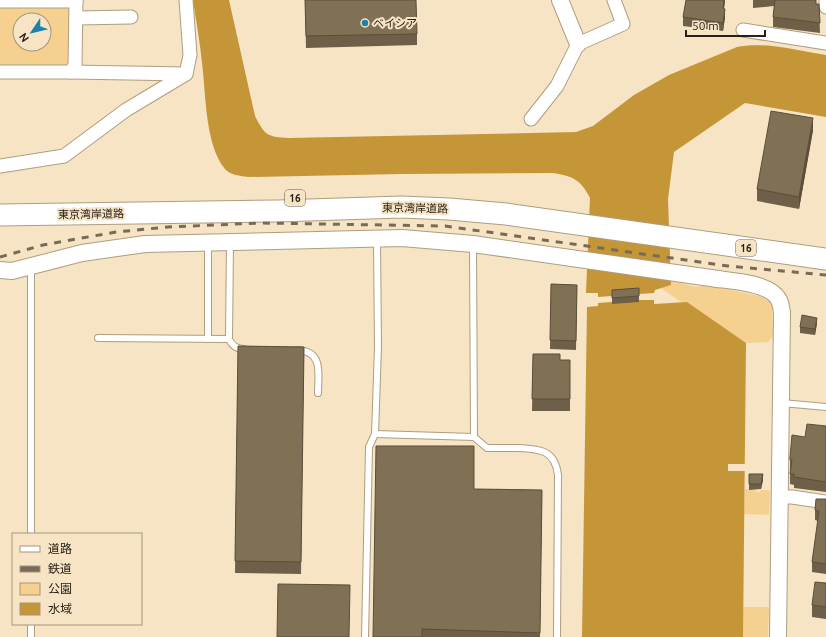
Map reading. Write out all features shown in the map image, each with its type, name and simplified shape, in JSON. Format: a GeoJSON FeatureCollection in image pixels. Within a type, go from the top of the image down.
{"type":"FeatureCollection","features":[{"type":"Feature","properties":{"kind":"highway","name":"東京湾岸道路"},"geometry":{"type":"LineString","coordinates":[[0,204],[419,196],[463,199],[588,220],[667,231],[826,248]]}},
{"type":"Feature","properties":{"kind":"highway","name":"東京湾岸道路"},"geometry":{"type":"LineString","coordinates":[[0,215],[278,211],[401,207],[449,209],[588,220]]}},
{"type":"Feature","properties":{"kind":"highway","name":"東京湾岸道路"},"geometry":{"type":"LineString","coordinates":[[667,231],[826,259]]}},
{"type":"Feature","properties":{"kind":"street"},"geometry":{"type":"LineString","coordinates":[[0,1],[76,0],[75,66],[70,72]]}},
{"type":"Feature","properties":{"kind":"street"},"geometry":{"type":"LineString","coordinates":[[0,166],[64,156],[126,110],[186,74],[190,55],[186,0]]}},
{"type":"Feature","properties":{"kind":"street"},"geometry":{"type":"LineString","coordinates":[[560,0],[578,44]]}},
{"type":"Feature","properties":{"kind":"street"},"geometry":{"type":"LineString","coordinates":[[531,119],[557,86],[578,44],[624,24],[614,0]]}},
{"type":"Feature","properties":{"kind":"street"},"geometry":{"type":"LineString","coordinates":[[826,0],[826,6]]}},
{"type":"Feature","properties":{"kind":"street"},"geometry":{"type":"LineString","coordinates":[[76,18],[131,17]]}},
{"type":"Feature","properties":{"kind":"street"},"geometry":{"type":"LineString","coordinates":[[743,30],[826,43]]}},
{"type":"Feature","properties":{"kind":"street"},"geometry":{"type":"LineString","coordinates":[[0,72],[186,74]]}},
{"type":"Feature","properties":{"kind":"street"},"geometry":{"type":"LineString","coordinates":[[0,270],[12,271],[67,257],[113,248],[145,244],[402,238],[473,244],[747,284],[766,289],[775,295],[781,304],[782,312],[778,637]]}},
{"type":"Feature","properties":{"kind":"street"},"geometry":{"type":"LineString","coordinates":[[780,497],[792,497],[826,502]]}},
{"type":"Feature","properties":{"kind":"lane"},"geometry":{"type":"LineString","coordinates":[[365,637],[369,447],[375,434],[378,347],[377,238]]}},
{"type":"Feature","properties":{"kind":"lane"},"geometry":{"type":"LineString","coordinates":[[208,242],[208,339]]}},
{"type":"Feature","properties":{"kind":"lane"},"geometry":{"type":"LineString","coordinates":[[230,242],[229,339],[236,348],[248,349]]}},
{"type":"Feature","properties":{"kind":"lane"},"geometry":{"type":"LineString","coordinates":[[473,244],[474,437]]}},
{"type":"Feature","properties":{"kind":"lane"},"geometry":{"type":"LineString","coordinates":[[31,266],[31,533]]}},
{"type":"Feature","properties":{"kind":"lane"},"geometry":{"type":"LineString","coordinates":[[98,338],[229,339]]}},
{"type":"Feature","properties":{"kind":"lane"},"geometry":{"type":"LineString","coordinates":[[290,349],[304,350],[311,353],[317,360],[318,393]]}},
{"type":"Feature","properties":{"kind":"lane"},"geometry":{"type":"LineString","coordinates":[[781,403],[826,407]]}},
{"type":"Feature","properties":{"kind":"lane"},"geometry":{"type":"LineString","coordinates":[[375,434],[474,437],[487,448],[540,449],[550,456],[557,468],[557,637]]}},
{"type":"Feature","properties":{"kind":"lane"},"geometry":{"type":"LineString","coordinates":[[31,625],[31,637]]}},
{"type":"Feature","properties":{"kind":"green space"},"geometry":{"type":"Polygon","coordinates":[[[67,5],[72,11],[71,63],[66,70],[0,70],[0,6],[67,5]]]}},
{"type":"Feature","properties":{"kind":"green space"},"geometry":{"type":"Polygon","coordinates":[[[671,280],[696,287],[706,285],[759,296],[770,302],[772,306],[773,336],[768,342],[746,343],[687,302],[681,302],[661,288],[671,285],[671,280]]]}},
{"type":"Feature","properties":{"kind":"green space"},"geometry":{"type":"Polygon","coordinates":[[[745,489],[756,490],[756,492],[760,492],[761,490],[769,490],[769,515],[744,514],[745,489]]]}},
{"type":"Feature","properties":{"kind":"green space"},"geometry":{"type":"Polygon","coordinates":[[[743,607],[768,607],[768,637],[743,637],[743,607]]]}},
{"type":"Feature","properties":{"kind":"water"},"geometry":{"type":"Polygon","coordinates":[[[193,0],[229,0],[255,116],[262,128],[268,134],[282,138],[576,132],[593,126],[634,95],[669,75],[737,47],[758,45],[826,55],[826,117],[745,103],[674,152],[668,199],[671,285],[655,290],[654,293],[639,294],[639,300],[654,300],[654,304],[687,302],[746,343],[743,637],[582,637],[587,307],[598,306],[598,303],[612,302],[612,296],[598,297],[598,293],[586,293],[590,198],[580,183],[571,177],[553,173],[248,177],[230,173],[218,159],[210,133],[193,0]]]}},
{"type":"Feature","properties":{"kind":"pier"},"geometry":{"type":"Polygon","coordinates":[[[728,464],[745,464],[745,471],[728,471],[728,464]]]}},
{"type":"Feature","properties":{"kind":"building"},"geometry":{"type":"Polygon","coordinates":[[[305,0],[416,0],[417,34],[306,36],[305,0]]]}},
{"type":"Feature","properties":{"kind":"building"},"geometry":{"type":"Polygon","coordinates":[[[686,0],[724,0],[723,8],[725,9],[723,23],[683,17],[686,0]]]}},
{"type":"Feature","properties":{"kind":"building"},"geometry":{"type":"Polygon","coordinates":[[[775,0],[816,0],[816,4],[819,4],[820,23],[773,17],[775,0]]]}},
{"type":"Feature","properties":{"kind":"building"},"geometry":{"type":"Polygon","coordinates":[[[771,111],[813,118],[799,197],[757,189],[771,111]]]}},
{"type":"Feature","properties":{"kind":"building"},"geometry":{"type":"Polygon","coordinates":[[[551,284],[577,285],[576,341],[550,340],[551,284]]]}},
{"type":"Feature","properties":{"kind":"building"},"geometry":{"type":"Polygon","coordinates":[[[639,288],[639,296],[612,298],[612,290],[639,288]]]}},
{"type":"Feature","properties":{"kind":"building"},"geometry":{"type":"Polygon","coordinates":[[[802,315],[817,318],[815,329],[800,327],[802,315]]]}},
{"type":"Feature","properties":{"kind":"building"},"geometry":{"type":"Polygon","coordinates":[[[238,346],[304,347],[301,562],[235,561],[238,346]]]}},
{"type":"Feature","properties":{"kind":"building"},"geometry":{"type":"Polygon","coordinates":[[[533,354],[560,354],[560,360],[570,360],[570,399],[532,399],[533,354]]]}},
{"type":"Feature","properties":{"kind":"building"},"geometry":{"type":"Polygon","coordinates":[[[807,424],[826,426],[826,482],[794,477],[794,474],[790,474],[792,460],[790,460],[790,457],[792,435],[805,437],[807,424]]]}},
{"type":"Feature","properties":{"kind":"building"},"geometry":{"type":"Polygon","coordinates":[[[376,446],[474,446],[474,489],[542,490],[540,633],[422,629],[422,637],[373,637],[376,446]]]}},
{"type":"Feature","properties":{"kind":"building"},"geometry":{"type":"Polygon","coordinates":[[[749,474],[763,474],[761,484],[749,484],[749,474]]]}},
{"type":"Feature","properties":{"kind":"building"},"geometry":{"type":"Polygon","coordinates":[[[816,499],[826,499],[826,564],[812,562],[819,511],[815,510],[816,499]]]}},
{"type":"Feature","properties":{"kind":"building"},"geometry":{"type":"Polygon","coordinates":[[[815,582],[826,583],[826,607],[812,605],[815,582]]]}},
{"type":"Feature","properties":{"kind":"building"},"geometry":{"type":"Polygon","coordinates":[[[278,584],[350,585],[349,637],[277,637],[278,584]]]}},
{"type":"Feature","properties":{"kind":"railway"},"geometry":{"type":"LineString","coordinates":[[0,257],[43,245],[116,232],[168,227],[261,223],[445,226],[728,266],[826,275]]}},
{"type":"Feature","properties":{"kind":"place","name":"ベイシア"},"geometry":{"type":"Point","coordinates":[365,23]}}]}
